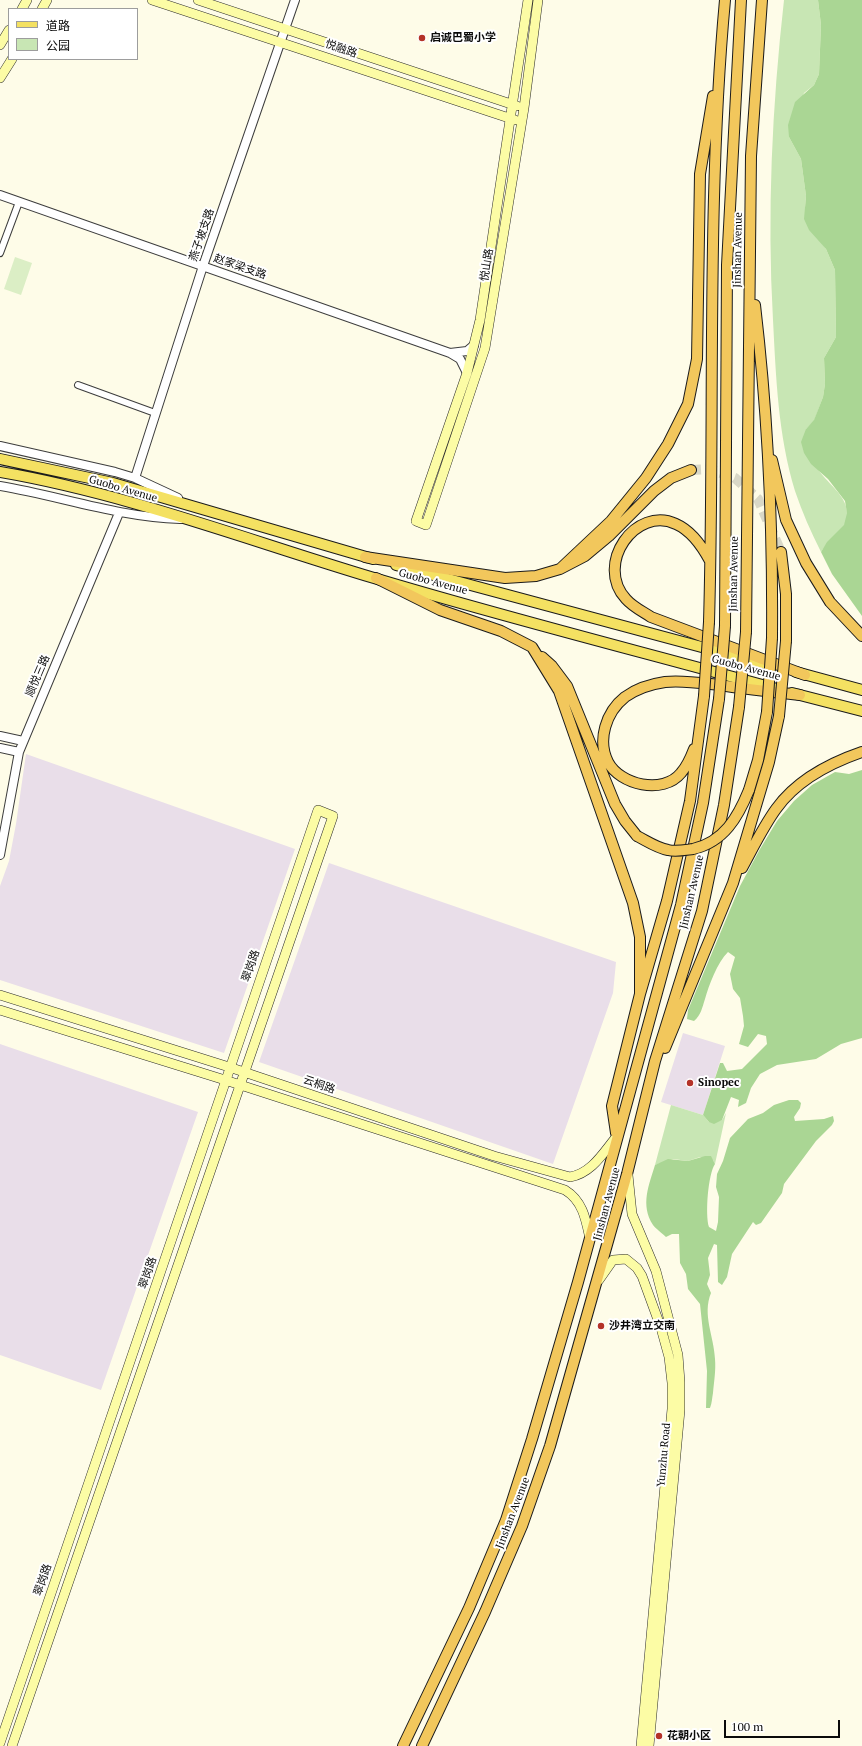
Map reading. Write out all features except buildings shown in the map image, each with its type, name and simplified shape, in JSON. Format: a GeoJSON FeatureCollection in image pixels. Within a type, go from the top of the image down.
{"type":"FeatureCollection","features":[{"type":"Feature","properties":{"kind":"highway"},"geometry":{"type":"LineString","coordinates":[[617,1136],[612,1106],[640,994],[667,901],[690,800],[704,696],[711,562],[713,272],[720,52],[725,0]]}},
{"type":"Feature","properties":{"kind":"highway","name":"Jinshan Avenue"},"geometry":{"type":"LineString","coordinates":[[403,1746],[469,1608],[506,1520],[532,1439],[590,1239],[681,905],[703,803],[719,699],[725,626],[727,265],[741,0]]}},
{"type":"Feature","properties":{"kind":"highway","name":"Jinshan Avenue"},"geometry":{"type":"LineString","coordinates":[[422,1746],[485,1612],[522,1526],[550,1446],[598,1283],[628,1174],[655,1061],[702,911],[724,805],[739,707],[746,632],[751,156],[762,0]]}},
{"type":"Feature","properties":{"kind":"highway"},"geometry":{"type":"LineString","coordinates":[[560,569],[611,521],[646,478],[668,444],[688,404],[697,359],[700,174],[720,52]]}},
{"type":"Feature","properties":{"kind":"highway"},"geometry":{"type":"LineString","coordinates":[[376,578],[440,610],[501,631],[532,648],[552,666],[567,686],[615,804],[625,821],[638,836],[669,850],[685,850],[703,846],[719,837],[730,826],[740,812],[749,790],[758,760],[767,712],[772,638],[772,587],[767,437],[762,368],[750,265]]}},
{"type":"Feature","properties":{"kind":"highway"},"geometry":{"type":"LineString","coordinates":[[767,437],[786,520],[806,563],[830,602],[862,636]]}},
{"type":"Feature","properties":{"kind":"highway"},"geometry":{"type":"LineString","coordinates":[[365,557],[505,578],[536,576],[560,569],[585,556],[610,536],[654,491],[671,478],[691,470]]}},
{"type":"Feature","properties":{"kind":"highway"},"geometry":{"type":"LineString","coordinates":[[711,562],[702,546],[689,532],[675,523],[662,521],[647,523],[630,533],[619,547],[614,564],[617,583],[625,598],[635,607],[651,617],[805,675]]}},
{"type":"Feature","properties":{"kind":"highway"},"geometry":{"type":"LineString","coordinates":[[649,1086],[733,883],[769,762],[779,716],[786,641],[786,594],[781,552]]}},
{"type":"Feature","properties":{"kind":"highway"},"geometry":{"type":"LineString","coordinates":[[532,648],[559,691],[633,903],[640,937],[640,994]]}},
{"type":"Feature","properties":{"kind":"highway"},"geometry":{"type":"LineString","coordinates":[[699,740],[681,774],[667,782],[651,786],[633,782],[618,774],[608,762],[603,746],[604,730],[612,711],[625,697],[644,687],[666,682],[690,682],[800,695]]}},
{"type":"Feature","properties":{"kind":"highway"},"geometry":{"type":"LineString","coordinates":[[733,883],[776,809],[799,786],[819,772],[839,761],[862,752]]}},
{"type":"Feature","properties":{"kind":"main road","name":"悦融路"},"geometry":{"type":"LineString","coordinates":[[152,0],[522,122]]}},
{"type":"Feature","properties":{"kind":"main road","name":"悦融路"},"geometry":{"type":"LineString","coordinates":[[198,0],[524,108]]}},
{"type":"Feature","properties":{"kind":"main road","name":"悦山路"},"geometry":{"type":"LineString","coordinates":[[528,0],[480,320],[467,373],[416,521],[426,525],[485,348],[522,122],[538,0]]}},
{"type":"Feature","properties":{"kind":"main road"},"geometry":{"type":"LineString","coordinates":[[0,45],[8,32]]}},
{"type":"Feature","properties":{"kind":"main road"},"geometry":{"type":"LineString","coordinates":[[0,78],[11,60]]}},
{"type":"Feature","properties":{"kind":"main road","name":"Guobo Avenue"},"geometry":{"type":"LineString","coordinates":[[0,459],[32,464],[113,483],[365,557],[862,690]]}},
{"type":"Feature","properties":{"kind":"main road","name":"Guobo Avenue"},"geometry":{"type":"LineString","coordinates":[[0,472],[107,496],[376,578],[862,711]]}},
{"type":"Feature","properties":{"kind":"main road","name":"翠岗路"},"geometry":{"type":"LineString","coordinates":[[0,1743],[168,1254],[229,1067],[318,810],[333,816],[244,1072]]}},
{"type":"Feature","properties":{"kind":"main road","name":"云桐路"},"geometry":{"type":"LineString","coordinates":[[0,995],[229,1067],[494,1156],[570,1177],[581,1175],[589,1169],[617,1136]]}},
{"type":"Feature","properties":{"kind":"main road"},"geometry":{"type":"LineString","coordinates":[[0,1010],[239,1084],[566,1190],[574,1195],[581,1206],[590,1239]]}},
{"type":"Feature","properties":{"kind":"main road"},"geometry":{"type":"LineString","coordinates":[[12,1746],[244,1072]]}},
{"type":"Feature","properties":{"kind":"main road","name":"Yunzhu Road"},"geometry":{"type":"LineString","coordinates":[[628,1174],[632,1214],[658,1278],[678,1355],[680,1382],[680,1410],[649,1746]]}},
{"type":"Feature","properties":{"kind":"main road","name":"Yunzhu Road"},"geometry":{"type":"LineString","coordinates":[[598,1283],[613,1260],[626,1258],[637,1268],[642,1276],[661,1328],[669,1357],[672,1383],[672,1409],[641,1746]]}},
{"type":"Feature","properties":{"kind":"street","name":"燕子坡支路"},"geometry":{"type":"LineString","coordinates":[[134,478],[203,266],[295,0]]}},
{"type":"Feature","properties":{"kind":"street","name":"赵家梁支路"},"geometry":{"type":"LineString","coordinates":[[0,195],[450,353]]}},
{"type":"Feature","properties":{"kind":"street"},"geometry":{"type":"LineString","coordinates":[[0,253],[19,202]]}},
{"type":"Feature","properties":{"kind":"street"},"geometry":{"type":"LineString","coordinates":[[450,353],[467,351],[474,345]]}},
{"type":"Feature","properties":{"kind":"street"},"geometry":{"type":"LineString","coordinates":[[450,353],[460,359],[467,373]]}},
{"type":"Feature","properties":{"kind":"street"},"geometry":{"type":"LineString","coordinates":[[78,385],[155,413]]}},
{"type":"Feature","properties":{"kind":"street"},"geometry":{"type":"LineString","coordinates":[[0,446],[41,454],[134,478],[193,506]]}},
{"type":"Feature","properties":{"kind":"street"},"geometry":{"type":"LineString","coordinates":[[0,486],[28,491],[119,513],[149,518],[186,520]]}},
{"type":"Feature","properties":{"kind":"street","name":"顺悦三路"},"geometry":{"type":"LineString","coordinates":[[0,855],[19,752],[119,513]]}},
{"type":"Feature","properties":{"kind":"street"},"geometry":{"type":"LineString","coordinates":[[0,736],[23,741]]}},
{"type":"Feature","properties":{"kind":"street"},"geometry":{"type":"LineString","coordinates":[[0,748],[19,752]]}},
{"type":"Feature","properties":{"kind":"shaded area"},"geometry":{"type":"Polygon","coordinates":[[[26,754],[295,849],[224,1053],[0,980],[0,886],[9,861],[26,754]]]}},
{"type":"Feature","properties":{"kind":"shaded area"},"geometry":{"type":"Polygon","coordinates":[[[329,863],[616,962],[613,993],[553,1164],[259,1062],[329,863]]]}},
{"type":"Feature","properties":{"kind":"shaded area","name":"Sinopec"},"geometry":{"type":"Polygon","coordinates":[[[683,1033],[725,1046],[703,1115],[661,1102],[683,1033]]]}},
{"type":"Feature","properties":{"kind":"shaded area"},"geometry":{"type":"Polygon","coordinates":[[[0,1044],[198,1112],[101,1390],[0,1355],[0,1044]]]}},
{"type":"Feature","properties":{"kind":"green space"},"geometry":{"type":"Polygon","coordinates":[[[784,0],[818,0],[821,25],[819,74],[814,85],[804,93],[789,137],[801,159],[806,196],[805,207],[835,270],[836,337],[824,358],[825,384],[823,397],[814,421],[806,429],[818,469],[840,495],[847,508],[847,516],[843,527],[821,552],[801,507],[789,470],[781,428],[775,363],[770,240],[776,80],[784,0]]]}},
{"type":"Feature","properties":{"kind":"green space"},"geometry":{"type":"Polygon","coordinates":[[[818,0],[862,0],[862,616],[832,574],[821,552],[827,542],[844,525],[847,513],[845,501],[828,479],[811,464],[804,453],[801,442],[806,429],[814,420],[823,397],[825,384],[824,358],[836,337],[835,270],[826,249],[809,230],[804,219],[806,196],[801,159],[789,137],[788,125],[795,102],[814,85],[819,74],[821,25],[818,0]]]}},
{"type":"Feature","properties":{"kind":"green space"},"geometry":{"type":"Polygon","coordinates":[[[15,257],[32,263],[21,295],[4,289],[15,257]]]}},
{"type":"Feature","properties":{"kind":"green space"},"geometry":{"type":"Polygon","coordinates":[[[862,770],[862,1038],[841,1044],[816,1059],[777,1065],[760,1074],[751,1088],[746,1103],[738,1107],[739,1100],[731,1097],[722,1120],[714,1124],[709,1122],[703,1115],[720,1063],[723,1063],[727,1071],[742,1069],[767,1044],[766,1036],[758,1034],[748,1047],[739,1044],[744,1026],[743,1016],[740,998],[733,989],[730,974],[735,957],[728,952],[720,962],[714,974],[698,1016],[694,1021],[687,1019],[688,1010],[740,886],[777,821],[794,801],[812,785],[835,772],[849,774],[862,770]]]}},
{"type":"Feature","properties":{"kind":"green space"},"geometry":{"type":"Polygon","coordinates":[[[789,1100],[798,1100],[801,1103],[800,1108],[794,1117],[795,1121],[824,1119],[833,1116],[834,1121],[816,1141],[784,1184],[782,1193],[761,1223],[756,1225],[753,1222],[732,1254],[727,1277],[722,1285],[718,1282],[717,1245],[714,1244],[708,1258],[710,1275],[707,1284],[711,1293],[708,1317],[714,1350],[715,1372],[710,1408],[706,1408],[707,1371],[700,1304],[688,1289],[686,1274],[680,1263],[679,1234],[672,1234],[666,1237],[654,1226],[649,1218],[646,1202],[648,1188],[655,1165],[668,1159],[688,1161],[705,1156],[711,1156],[715,1164],[709,1185],[707,1214],[709,1227],[716,1231],[718,1222],[719,1197],[716,1187],[717,1174],[723,1161],[730,1138],[748,1119],[763,1113],[774,1105],[789,1100]]]}},
{"type":"Feature","properties":{"kind":"green space"},"geometry":{"type":"Polygon","coordinates":[[[671,1105],[703,1115],[709,1122],[722,1120],[726,1113],[715,1164],[713,1160],[700,1157],[688,1161],[673,1159],[655,1165],[671,1105]]]}},
{"type":"Feature","properties":{"kind":"tunnel"},"geometry":{"type":"LineString","coordinates":[[691,470],[710,469],[735,478],[758,499],[781,552]]}},
{"type":"Feature","properties":{"kind":"place","name":"启诚巴蜀小学"},"geometry":{"type":"Point","coordinates":[422,38]}},
{"type":"Feature","properties":{"kind":"place","name":"Sinopec"},"geometry":{"type":"Point","coordinates":[690,1083]}},
{"type":"Feature","properties":{"kind":"place","name":"沙井湾立交南"},"geometry":{"type":"Point","coordinates":[601,1326]}},
{"type":"Feature","properties":{"kind":"place","name":"花朝小区"},"geometry":{"type":"Point","coordinates":[659,1736]}}]}
